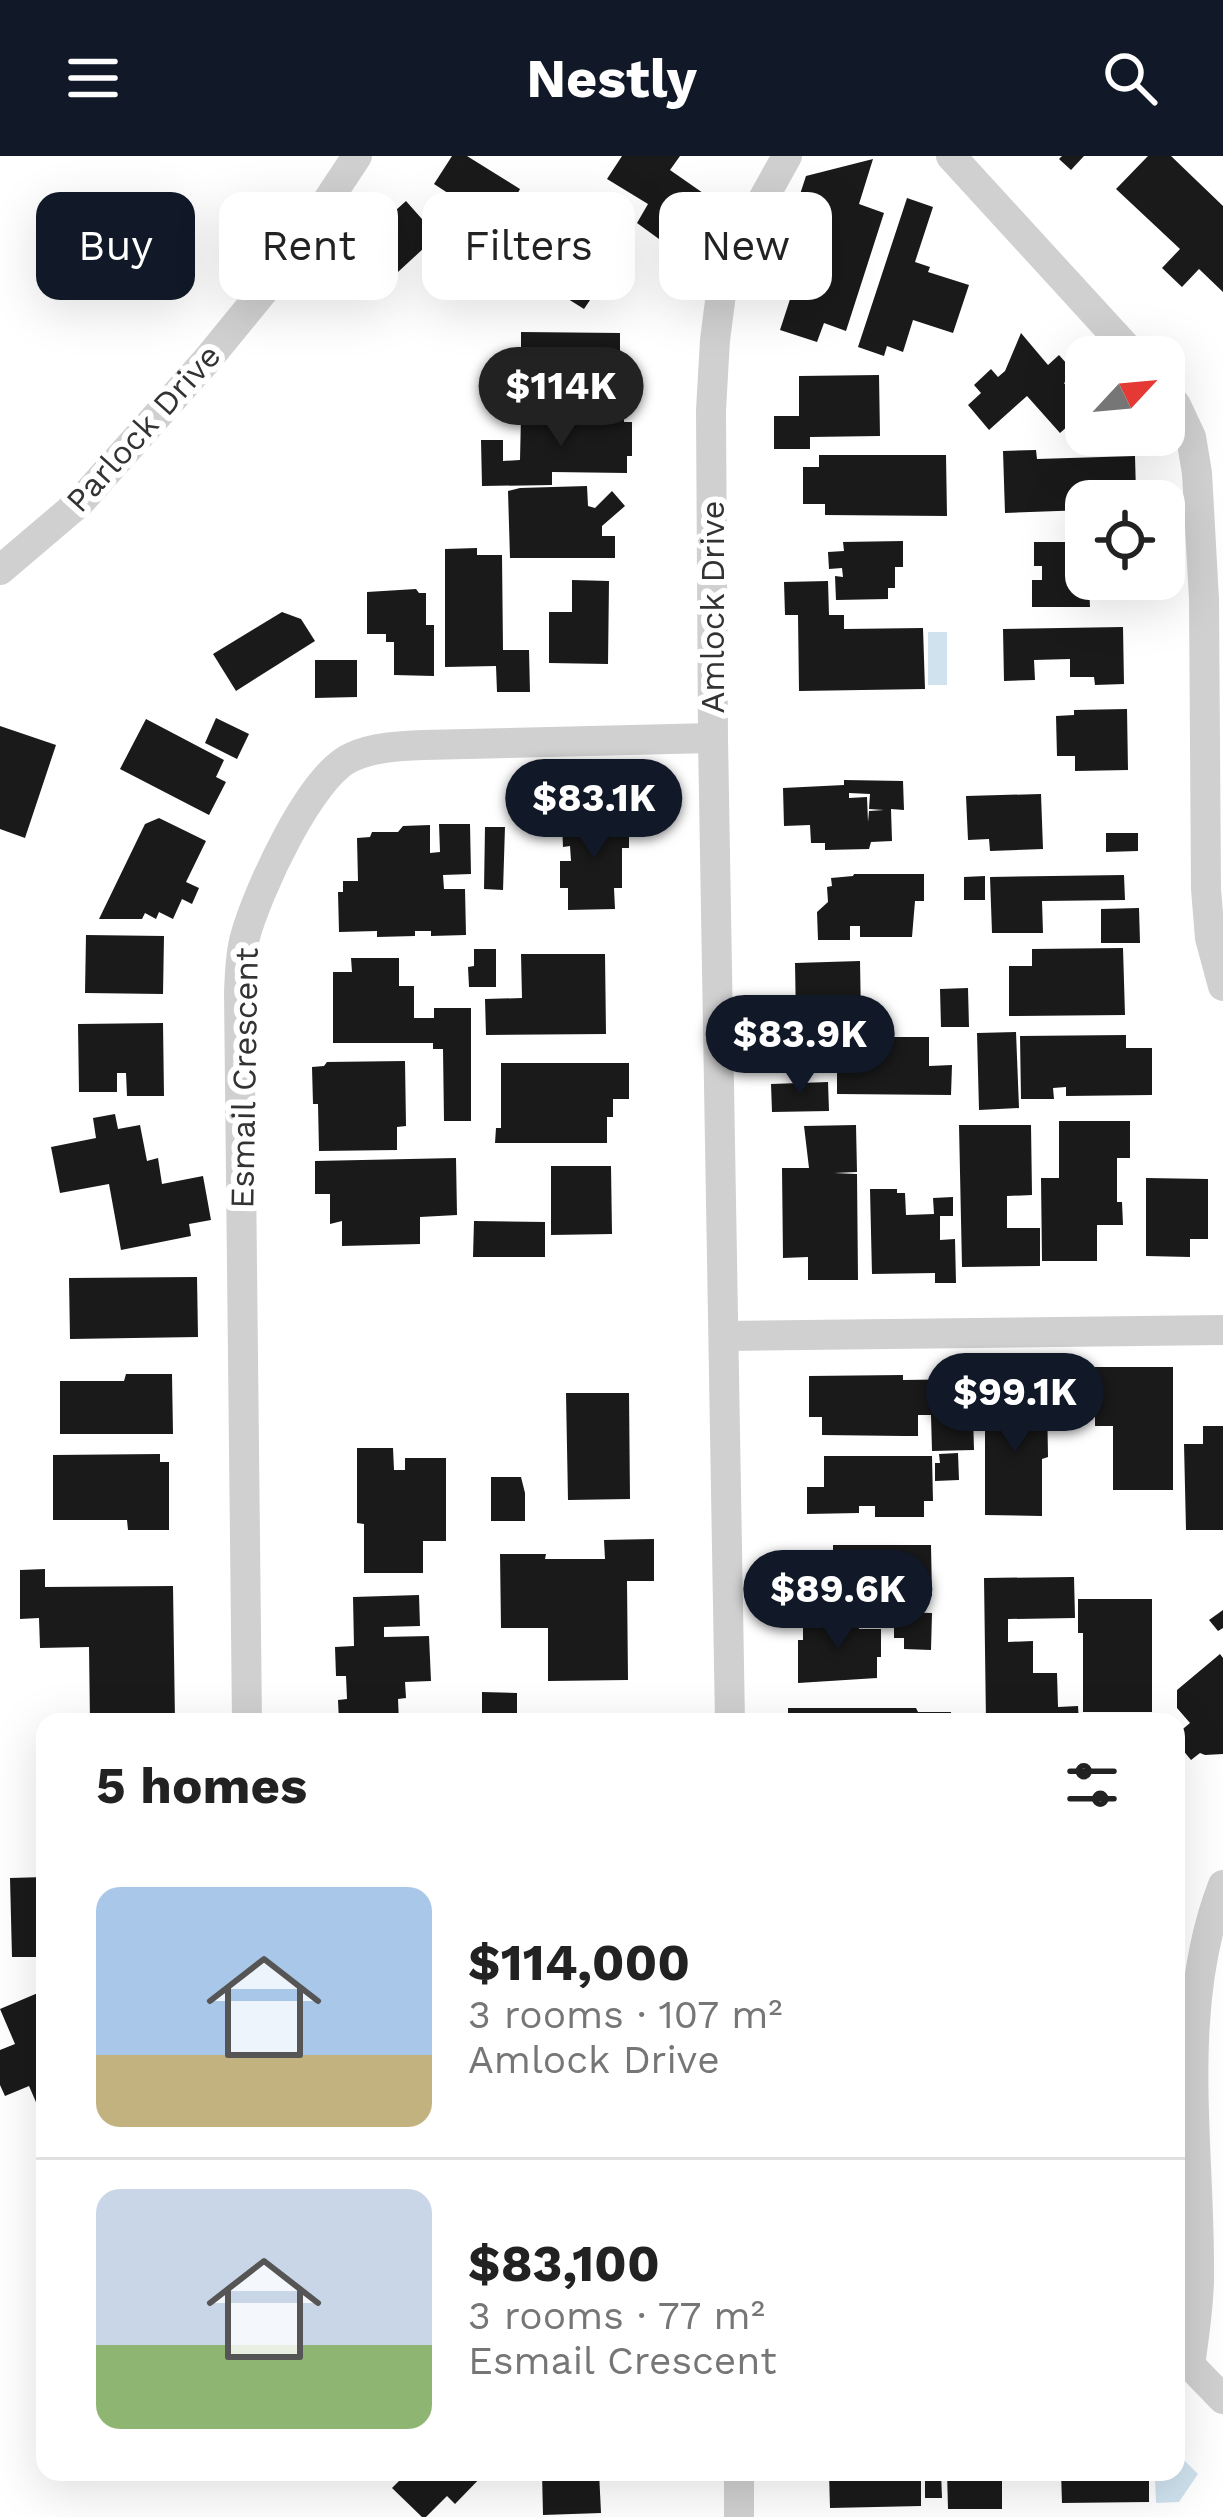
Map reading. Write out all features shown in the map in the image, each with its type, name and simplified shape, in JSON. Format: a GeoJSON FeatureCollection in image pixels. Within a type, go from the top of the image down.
{"type":"FeatureCollection","features":[{"type":"Feature","properties":{"kind":"street","name":"Parlock Drive"},"geometry":{"type":"LineString","coordinates":[[0,570],[80,502],[207,360],[287,262],[357,156]]}},
{"type":"Feature","properties":{"kind":"street","name":"Amlock Drive"},"geometry":{"type":"LineString","coordinates":[[730,1713],[711,410],[721,294],[742,237],[787,156]]}},
{"type":"Feature","properties":{"kind":"street"},"geometry":{"type":"LineString","coordinates":[[951,156],[1117,336]]}},
{"type":"Feature","properties":{"kind":"street"},"geometry":{"type":"LineString","coordinates":[[1185,423],[1197,473],[1213,599],[1206,889],[1210,938],[1223,986]]}},
{"type":"Feature","properties":{"kind":"street","name":"Esmail Crescent"},"geometry":{"type":"LineString","coordinates":[[247,1713],[239,992],[242,944],[254,909],[304,806],[325,778],[349,758],[387,747],[713,738]]}},
{"type":"Feature","properties":{"kind":"street"},"geometry":{"type":"LineString","coordinates":[[725,1336],[1223,1330]]}},
{"type":"Feature","properties":{"kind":"street"},"geometry":{"type":"LineString","coordinates":[[1185,2350],[1198,2282],[1196,1996],[1208,1922],[1223,1885]]}},
{"type":"Feature","properties":{"kind":"street"},"geometry":{"type":"LineString","coordinates":[[1185,2363],[1223,2399]]}},
{"type":"Feature","properties":{"kind":"street"},"geometry":{"type":"LineString","coordinates":[[739,2481],[739,2517]]}},
{"type":"Feature","properties":{"kind":"water"},"geometry":{"type":"Polygon","coordinates":[[[928,632],[947,632],[947,685],[928,685],[928,632]]]}},
{"type":"Feature","properties":{"kind":"water"},"geometry":{"type":"Polygon","coordinates":[[[1185,2461],[1198,2474],[1179,2502],[1156,2503],[1155,2481],[1185,2481],[1185,2461]]]}},
{"type":"Feature","properties":{"kind":"building"},"geometry":{"type":"Polygon","coordinates":[[[452,156],[467,156],[520,189],[446,192],[434,184],[452,156]]]}},
{"type":"Feature","properties":{"kind":"building"},"geometry":{"type":"Polygon","coordinates":[[[622,156],[680,156],[670,170],[702,192],[659,192],[659,239],[637,223],[648,204],[607,179],[622,156]]]}},
{"type":"Feature","properties":{"kind":"building"},"geometry":{"type":"Polygon","coordinates":[[[1084,156],[1071,170],[1059,159],[1084,156]]]}},
{"type":"Feature","properties":{"kind":"building"},"geometry":{"type":"Polygon","coordinates":[[[1148,156],[1171,156],[1223,206],[1223,292],[1199,269],[1182,287],[1162,268],[1180,249],[1116,189],[1148,156]]]}},
{"type":"Feature","properties":{"kind":"building"},"geometry":{"type":"Polygon","coordinates":[[[873,159],[859,204],[884,213],[846,331],[824,323],[817,342],[780,330],[790,300],[832,300],[832,192],[801,192],[806,176],[873,159]]]}},
{"type":"Feature","properties":{"kind":"building"},"geometry":{"type":"Polygon","coordinates":[[[907,198],[933,207],[915,262],[930,267],[928,272],[969,285],[953,333],[913,320],[903,352],[887,346],[884,356],[858,347],[907,198]]]}},
{"type":"Feature","properties":{"kind":"building"},"geometry":{"type":"Polygon","coordinates":[[[406,201],[422,219],[422,250],[398,272],[398,208],[406,201]]]}},
{"type":"Feature","properties":{"kind":"building"},"geometry":{"type":"Polygon","coordinates":[[[570,300],[590,300],[584,309],[570,300]]]}},
{"type":"Feature","properties":{"kind":"building"},"geometry":{"type":"Polygon","coordinates":[[[521,332],[620,333],[620,394],[514,393],[515,352],[521,352],[521,332]]]}},
{"type":"Feature","properties":{"kind":"building"},"geometry":{"type":"Polygon","coordinates":[[[1021,333],[1048,365],[1059,355],[1065,362],[1065,429],[1060,433],[1027,396],[989,430],[968,405],[981,393],[974,385],[991,369],[998,377],[1021,333]]]}},
{"type":"Feature","properties":{"kind":"building"},"geometry":{"type":"Polygon","coordinates":[[[879,375],[880,436],[810,437],[810,449],[774,449],[774,416],[799,416],[799,376],[879,375]]]}},
{"type":"Feature","properties":{"kind":"building"},"geometry":{"type":"Polygon","coordinates":[[[591,410],[624,411],[624,422],[632,422],[627,473],[552,472],[552,485],[482,486],[481,440],[503,440],[503,461],[520,460],[521,415],[589,416],[591,410]]]}},
{"type":"Feature","properties":{"kind":"building"},"geometry":{"type":"Polygon","coordinates":[[[1036,450],[1037,459],[1135,456],[1136,480],[1065,480],[1065,511],[1005,513],[1003,451],[1036,450]]]}},
{"type":"Feature","properties":{"kind":"building"},"geometry":{"type":"Polygon","coordinates":[[[819,455],[946,455],[947,516],[825,515],[825,504],[803,504],[803,467],[819,467],[819,455]]]}},
{"type":"Feature","properties":{"kind":"building"},"geometry":{"type":"Polygon","coordinates":[[[587,486],[588,506],[595,508],[612,491],[625,506],[602,526],[602,536],[615,536],[615,558],[510,558],[508,491],[587,486]]]}},
{"type":"Feature","properties":{"kind":"building"},"geometry":{"type":"Polygon","coordinates":[[[903,541],[903,567],[895,567],[895,588],[888,588],[888,599],[836,600],[835,576],[843,577],[842,568],[829,569],[828,552],[844,551],[843,542],[903,541]]]}},
{"type":"Feature","properties":{"kind":"building"},"geometry":{"type":"Polygon","coordinates":[[[1034,542],[1065,542],[1065,600],[1090,600],[1090,607],[1032,607],[1032,580],[1042,580],[1042,566],[1034,566],[1034,542]]]}},
{"type":"Feature","properties":{"kind":"building"},"geometry":{"type":"Polygon","coordinates":[[[477,548],[477,555],[502,555],[503,650],[529,650],[530,692],[497,692],[496,666],[445,667],[445,549],[477,548]]]}},
{"type":"Feature","properties":{"kind":"building"},"geometry":{"type":"Polygon","coordinates":[[[572,580],[609,581],[608,664],[549,663],[549,612],[572,612],[572,580]]]}},
{"type":"Feature","properties":{"kind":"building"},"geometry":{"type":"Polygon","coordinates":[[[828,581],[829,615],[844,615],[844,629],[923,628],[925,689],[799,691],[798,615],[785,615],[784,582],[828,581]]]}},
{"type":"Feature","properties":{"kind":"building"},"geometry":{"type":"Polygon","coordinates":[[[416,589],[426,593],[426,625],[434,625],[434,676],[394,675],[394,642],[386,642],[386,634],[367,634],[367,592],[416,589]]]}},
{"type":"Feature","properties":{"kind":"building"},"geometry":{"type":"Polygon","coordinates":[[[282,612],[301,619],[315,641],[236,691],[213,654],[282,612]]]}},
{"type":"Feature","properties":{"kind":"building"},"geometry":{"type":"Polygon","coordinates":[[[1123,627],[1124,684],[1095,685],[1094,677],[1070,677],[1070,659],[1034,660],[1035,680],[1004,681],[1003,629],[1123,627]]]}},
{"type":"Feature","properties":{"kind":"building"},"geometry":{"type":"Polygon","coordinates":[[[315,660],[357,660],[357,697],[315,698],[315,660]]]}},
{"type":"Feature","properties":{"kind":"building"},"geometry":{"type":"Polygon","coordinates":[[[1127,709],[1128,770],[1075,771],[1075,756],[1057,756],[1056,716],[1074,715],[1074,710],[1127,709]]]}},
{"type":"Feature","properties":{"kind":"building"},"geometry":{"type":"Polygon","coordinates":[[[216,718],[249,734],[237,759],[205,743],[216,718]]]}},
{"type":"Feature","properties":{"kind":"building"},"geometry":{"type":"Polygon","coordinates":[[[146,719],[224,760],[216,777],[226,782],[209,815],[120,769],[146,719]]]}},
{"type":"Feature","properties":{"kind":"building"},"geometry":{"type":"Polygon","coordinates":[[[0,726],[56,745],[25,838],[0,829],[0,726]]]}},
{"type":"Feature","properties":{"kind":"building"},"geometry":{"type":"Polygon","coordinates":[[[844,780],[903,781],[904,810],[891,809],[892,841],[871,842],[869,849],[825,850],[825,843],[811,843],[810,825],[784,826],[783,788],[844,785],[844,780]],[[849,793],[849,798],[867,797],[868,822],[869,811],[884,810],[869,809],[870,794],[849,793]]]}},
{"type":"Feature","properties":{"kind":"building"},"geometry":{"type":"Polygon","coordinates":[[[1041,794],[1043,849],[990,851],[989,839],[968,840],[966,796],[1041,794]]]}},
{"type":"Feature","properties":{"kind":"building"},"geometry":{"type":"Polygon","coordinates":[[[629,817],[629,848],[622,848],[622,888],[614,888],[615,909],[568,910],[568,888],[560,888],[560,861],[571,861],[570,846],[563,847],[562,823],[570,823],[569,818],[629,817]]]}},
{"type":"Feature","properties":{"kind":"building"},"geometry":{"type":"Polygon","coordinates":[[[159,818],[206,841],[186,882],[199,888],[192,904],[182,899],[173,919],[159,912],[156,919],[145,913],[142,919],[99,919],[145,824],[159,818]]]}},
{"type":"Feature","properties":{"kind":"building"},"geometry":{"type":"Polygon","coordinates":[[[439,824],[470,824],[471,874],[443,875],[444,889],[465,889],[466,935],[431,936],[431,931],[415,931],[415,936],[377,937],[377,931],[339,932],[338,892],[343,892],[343,881],[358,881],[357,838],[370,837],[372,832],[398,832],[403,826],[430,825],[430,853],[440,852],[439,824]]]}},
{"type":"Feature","properties":{"kind":"building"},"geometry":{"type":"Polygon","coordinates":[[[485,827],[505,827],[503,890],[484,889],[485,827]]]}},
{"type":"Feature","properties":{"kind":"building"},"geometry":{"type":"Polygon","coordinates":[[[1106,833],[1138,833],[1138,851],[1106,852],[1106,833]]]}},
{"type":"Feature","properties":{"kind":"building"},"geometry":{"type":"Polygon","coordinates":[[[924,874],[924,901],[915,901],[912,937],[860,937],[860,926],[850,926],[850,940],[818,940],[817,912],[828,902],[831,878],[924,874]]]}},
{"type":"Feature","properties":{"kind":"building"},"geometry":{"type":"Polygon","coordinates":[[[1124,875],[1125,900],[1042,901],[1043,933],[992,933],[990,877],[1124,875]]]}},
{"type":"Feature","properties":{"kind":"building"},"geometry":{"type":"Polygon","coordinates":[[[985,876],[985,900],[964,900],[964,877],[985,876]]]}},
{"type":"Feature","properties":{"kind":"building"},"geometry":{"type":"Polygon","coordinates":[[[1139,908],[1140,943],[1101,943],[1101,909],[1139,908]]]}},
{"type":"Feature","properties":{"kind":"building"},"geometry":{"type":"Polygon","coordinates":[[[86,935],[164,936],[163,994],[85,993],[86,935]]]}},
{"type":"Feature","properties":{"kind":"building"},"geometry":{"type":"Polygon","coordinates":[[[1123,948],[1125,1015],[1009,1016],[1009,966],[1032,966],[1032,949],[1123,948]]]}},
{"type":"Feature","properties":{"kind":"building"},"geometry":{"type":"Polygon","coordinates":[[[474,949],[496,949],[496,987],[469,987],[468,967],[474,966],[474,949]]]}},
{"type":"Feature","properties":{"kind":"building"},"geometry":{"type":"Polygon","coordinates":[[[521,954],[605,954],[606,1034],[486,1035],[485,999],[522,998],[521,954]]]}},
{"type":"Feature","properties":{"kind":"building"},"geometry":{"type":"Polygon","coordinates":[[[351,958],[399,958],[399,986],[414,986],[414,1018],[434,1018],[434,1008],[471,1008],[471,1121],[444,1121],[443,1049],[433,1049],[433,1043],[333,1043],[333,972],[352,972],[351,958]]]}},
{"type":"Feature","properties":{"kind":"building"},"geometry":{"type":"Polygon","coordinates":[[[860,961],[861,1018],[796,1019],[795,963],[860,961]]]}},
{"type":"Feature","properties":{"kind":"building"},"geometry":{"type":"Polygon","coordinates":[[[968,988],[969,1027],[941,1027],[940,989],[968,988]]]}},
{"type":"Feature","properties":{"kind":"building"},"geometry":{"type":"Polygon","coordinates":[[[163,1023],[164,1096],[127,1096],[126,1073],[117,1073],[117,1092],[79,1092],[78,1024],[163,1023]]]}},
{"type":"Feature","properties":{"kind":"building"},"geometry":{"type":"Polygon","coordinates":[[[837,1029],[873,1029],[873,1037],[929,1037],[929,1066],[952,1065],[951,1095],[837,1094],[837,1029]]]}},
{"type":"Feature","properties":{"kind":"building"},"geometry":{"type":"Polygon","coordinates":[[[1016,1032],[1019,1108],[979,1110],[977,1033],[1016,1032]]]}},
{"type":"Feature","properties":{"kind":"building"},"geometry":{"type":"Polygon","coordinates":[[[1126,1035],[1126,1048],[1152,1048],[1152,1095],[1066,1096],[1066,1087],[1053,1088],[1054,1099],[1021,1099],[1020,1036],[1126,1035]]]}},
{"type":"Feature","properties":{"kind":"building"},"geometry":{"type":"Polygon","coordinates":[[[405,1061],[406,1126],[397,1127],[397,1150],[319,1151],[312,1067],[327,1062],[405,1061]]]}},
{"type":"Feature","properties":{"kind":"building"},"geometry":{"type":"Polygon","coordinates":[[[501,1063],[629,1063],[629,1099],[613,1099],[607,1143],[495,1143],[496,1128],[501,1128],[501,1063]]]}},
{"type":"Feature","properties":{"kind":"building"},"geometry":{"type":"Polygon","coordinates":[[[828,1082],[829,1111],[772,1112],[771,1084],[828,1082]]]}},
{"type":"Feature","properties":{"kind":"building"},"geometry":{"type":"Polygon","coordinates":[[[115,1114],[118,1129],[140,1125],[147,1161],[158,1158],[162,1184],[203,1176],[211,1220],[189,1224],[191,1236],[121,1250],[109,1184],[60,1193],[51,1147],[96,1138],[93,1118],[115,1114]]]}},
{"type":"Feature","properties":{"kind":"building"},"geometry":{"type":"Polygon","coordinates":[[[1059,1121],[1130,1121],[1130,1158],[1117,1158],[1117,1202],[1122,1202],[1123,1225],[1097,1225],[1097,1261],[1042,1261],[1041,1178],[1059,1178],[1059,1121]]]}},
{"type":"Feature","properties":{"kind":"building"},"geometry":{"type":"Polygon","coordinates":[[[856,1125],[857,1172],[834,1173],[857,1174],[858,1280],[808,1280],[808,1257],[783,1258],[782,1168],[809,1168],[804,1126],[856,1125]]]}},
{"type":"Feature","properties":{"kind":"building"},"geometry":{"type":"Polygon","coordinates":[[[959,1125],[1031,1125],[1032,1195],[1007,1196],[1007,1228],[1040,1228],[1040,1266],[962,1267],[959,1125]]]}},
{"type":"Feature","properties":{"kind":"building"},"geometry":{"type":"Polygon","coordinates":[[[456,1158],[457,1215],[420,1217],[420,1244],[342,1246],[342,1221],[330,1224],[330,1194],[315,1194],[315,1161],[456,1158]]]}},
{"type":"Feature","properties":{"kind":"building"},"geometry":{"type":"Polygon","coordinates":[[[551,1166],[611,1166],[612,1234],[551,1235],[551,1166]]]}},
{"type":"Feature","properties":{"kind":"building"},"geometry":{"type":"Polygon","coordinates":[[[1146,1178],[1208,1179],[1208,1239],[1190,1239],[1190,1257],[1146,1256],[1146,1178]]]}},
{"type":"Feature","properties":{"kind":"building"},"geometry":{"type":"Polygon","coordinates":[[[870,1189],[905,1193],[906,1215],[934,1214],[933,1198],[953,1197],[953,1216],[940,1216],[940,1240],[955,1239],[956,1283],[935,1283],[935,1273],[872,1274],[870,1189]]]}},
{"type":"Feature","properties":{"kind":"building"},"geometry":{"type":"Polygon","coordinates":[[[474,1221],[545,1222],[545,1257],[473,1257],[474,1221]]]}},
{"type":"Feature","properties":{"kind":"building"},"geometry":{"type":"Polygon","coordinates":[[[197,1277],[198,1337],[70,1339],[69,1278],[197,1277]]]}},
{"type":"Feature","properties":{"kind":"building"},"geometry":{"type":"Polygon","coordinates":[[[1095,1367],[1173,1367],[1173,1490],[1113,1490],[1113,1426],[1095,1426],[1095,1367]]]}},
{"type":"Feature","properties":{"kind":"building"},"geometry":{"type":"Polygon","coordinates":[[[126,1374],[172,1374],[173,1434],[60,1434],[60,1381],[124,1381],[126,1374]]]}},
{"type":"Feature","properties":{"kind":"building"},"geometry":{"type":"Polygon","coordinates":[[[903,1375],[903,1380],[972,1379],[974,1450],[932,1451],[931,1415],[918,1415],[918,1436],[822,1435],[822,1417],[809,1417],[809,1376],[903,1375]]]}},
{"type":"Feature","properties":{"kind":"building"},"geometry":{"type":"Polygon","coordinates":[[[566,1393],[629,1393],[630,1499],[568,1500],[566,1393]]]}},
{"type":"Feature","properties":{"kind":"building"},"geometry":{"type":"Polygon","coordinates":[[[985,1397],[1047,1398],[1042,1516],[985,1515],[985,1397]]]}},
{"type":"Feature","properties":{"kind":"building"},"geometry":{"type":"Polygon","coordinates":[[[1203,1426],[1223,1426],[1223,1530],[1186,1530],[1184,1444],[1203,1444],[1203,1426]]]}},
{"type":"Feature","properties":{"kind":"building"},"geometry":{"type":"Polygon","coordinates":[[[357,1448],[393,1448],[394,1470],[405,1470],[405,1458],[446,1458],[446,1541],[423,1541],[423,1573],[364,1573],[364,1524],[357,1523],[357,1448]]]}},
{"type":"Feature","properties":{"kind":"building"},"geometry":{"type":"Polygon","coordinates":[[[958,1453],[959,1480],[935,1481],[939,1454],[958,1453]]]}},
{"type":"Feature","properties":{"kind":"building"},"geometry":{"type":"Polygon","coordinates":[[[160,1454],[160,1462],[169,1462],[169,1530],[128,1530],[127,1520],[53,1520],[53,1455],[160,1454]]]}},
{"type":"Feature","properties":{"kind":"building"},"geometry":{"type":"Polygon","coordinates":[[[824,1456],[932,1456],[933,1501],[924,1501],[924,1517],[875,1517],[875,1506],[859,1506],[859,1513],[807,1514],[807,1487],[824,1487],[824,1456]]]}},
{"type":"Feature","properties":{"kind":"building"},"geometry":{"type":"Polygon","coordinates":[[[491,1477],[521,1477],[525,1521],[491,1521],[491,1477]]]}},
{"type":"Feature","properties":{"kind":"building"},"geometry":{"type":"Polygon","coordinates":[[[654,1539],[654,1581],[627,1581],[628,1680],[548,1681],[548,1628],[501,1628],[500,1554],[605,1559],[604,1540],[654,1539]]]}},
{"type":"Feature","properties":{"kind":"building"},"geometry":{"type":"Polygon","coordinates":[[[833,1545],[931,1545],[932,1596],[889,1596],[889,1574],[865,1574],[866,1586],[849,1586],[849,1602],[823,1602],[823,1573],[833,1573],[833,1545]]]}},
{"type":"Feature","properties":{"kind":"building"},"geometry":{"type":"Polygon","coordinates":[[[45,1569],[45,1587],[173,1586],[175,1713],[90,1713],[89,1647],[40,1648],[39,1618],[20,1619],[20,1570],[45,1569]]]}},
{"type":"Feature","properties":{"kind":"building"},"geometry":{"type":"Polygon","coordinates":[[[1074,1577],[1075,1618],[1008,1619],[1008,1642],[1033,1641],[1033,1673],[1057,1673],[1058,1707],[1078,1706],[1078,1713],[986,1713],[984,1578],[1074,1577]]]}},
{"type":"Feature","properties":{"kind":"building"},"geometry":{"type":"Polygon","coordinates":[[[419,1595],[420,1626],[384,1627],[384,1637],[429,1636],[431,1681],[405,1682],[406,1698],[398,1699],[399,1713],[339,1713],[338,1700],[347,1699],[346,1676],[336,1676],[335,1647],[354,1646],[353,1597],[419,1595]]]}},
{"type":"Feature","properties":{"kind":"building"},"geometry":{"type":"Polygon","coordinates":[[[1078,1599],[1152,1599],[1152,1712],[1083,1712],[1078,1599]]]}},
{"type":"Feature","properties":{"kind":"building"},"geometry":{"type":"Polygon","coordinates":[[[1223,1610],[1223,1628],[1218,1631],[1209,1620],[1223,1610]]]}},
{"type":"Feature","properties":{"kind":"building"},"geometry":{"type":"Polygon","coordinates":[[[894,1612],[932,1613],[931,1650],[904,1649],[904,1638],[894,1638],[894,1612]]]}},
{"type":"Feature","properties":{"kind":"building"},"geometry":{"type":"Polygon","coordinates":[[[859,1621],[859,1629],[881,1629],[877,1678],[798,1683],[803,1622],[859,1621]]]}},
{"type":"Feature","properties":{"kind":"building"},"geometry":{"type":"Polygon","coordinates":[[[1220,1654],[1223,1754],[1200,1753],[1191,1760],[1185,1753],[1185,1727],[1190,1723],[1177,1708],[1177,1690],[1220,1654]]]}},
{"type":"Feature","properties":{"kind":"building"},"geometry":{"type":"Polygon","coordinates":[[[482,1692],[517,1693],[517,1713],[482,1713],[482,1692]]]}},
{"type":"Feature","properties":{"kind":"building"},"geometry":{"type":"Polygon","coordinates":[[[788,1708],[951,1712],[951,1713],[788,1713],[788,1708]]]}},
{"type":"Feature","properties":{"kind":"building"},"geometry":{"type":"Polygon","coordinates":[[[36,1877],[36,1957],[12,1957],[10,1878],[36,1877]]]}},
{"type":"Feature","properties":{"kind":"building"},"geometry":{"type":"Polygon","coordinates":[[[36,1994],[36,2102],[29,2086],[5,2096],[0,2085],[0,2050],[15,2044],[0,2009],[36,1994]]]}},
{"type":"Feature","properties":{"kind":"building"},"geometry":{"type":"Polygon","coordinates":[[[399,2481],[477,2481],[455,2504],[447,2496],[426,2517],[392,2488],[399,2481]]]}},
{"type":"Feature","properties":{"kind":"building"},"geometry":{"type":"Polygon","coordinates":[[[542,2481],[599,2481],[601,2513],[543,2515],[542,2481]]]}},
{"type":"Feature","properties":{"kind":"building"},"geometry":{"type":"Polygon","coordinates":[[[829,2481],[921,2481],[921,2506],[830,2508],[829,2481]]]}},
{"type":"Feature","properties":{"kind":"building"},"geometry":{"type":"Polygon","coordinates":[[[925,2481],[941,2481],[942,2498],[925,2498],[925,2481]]]}},
{"type":"Feature","properties":{"kind":"building"},"geometry":{"type":"Polygon","coordinates":[[[947,2481],[1002,2481],[1002,2509],[948,2509],[947,2481]]]}},
{"type":"Feature","properties":{"kind":"building"},"geometry":{"type":"Polygon","coordinates":[[[1061,2481],[1149,2481],[1149,2502],[1062,2503],[1061,2481]]]}}]}
